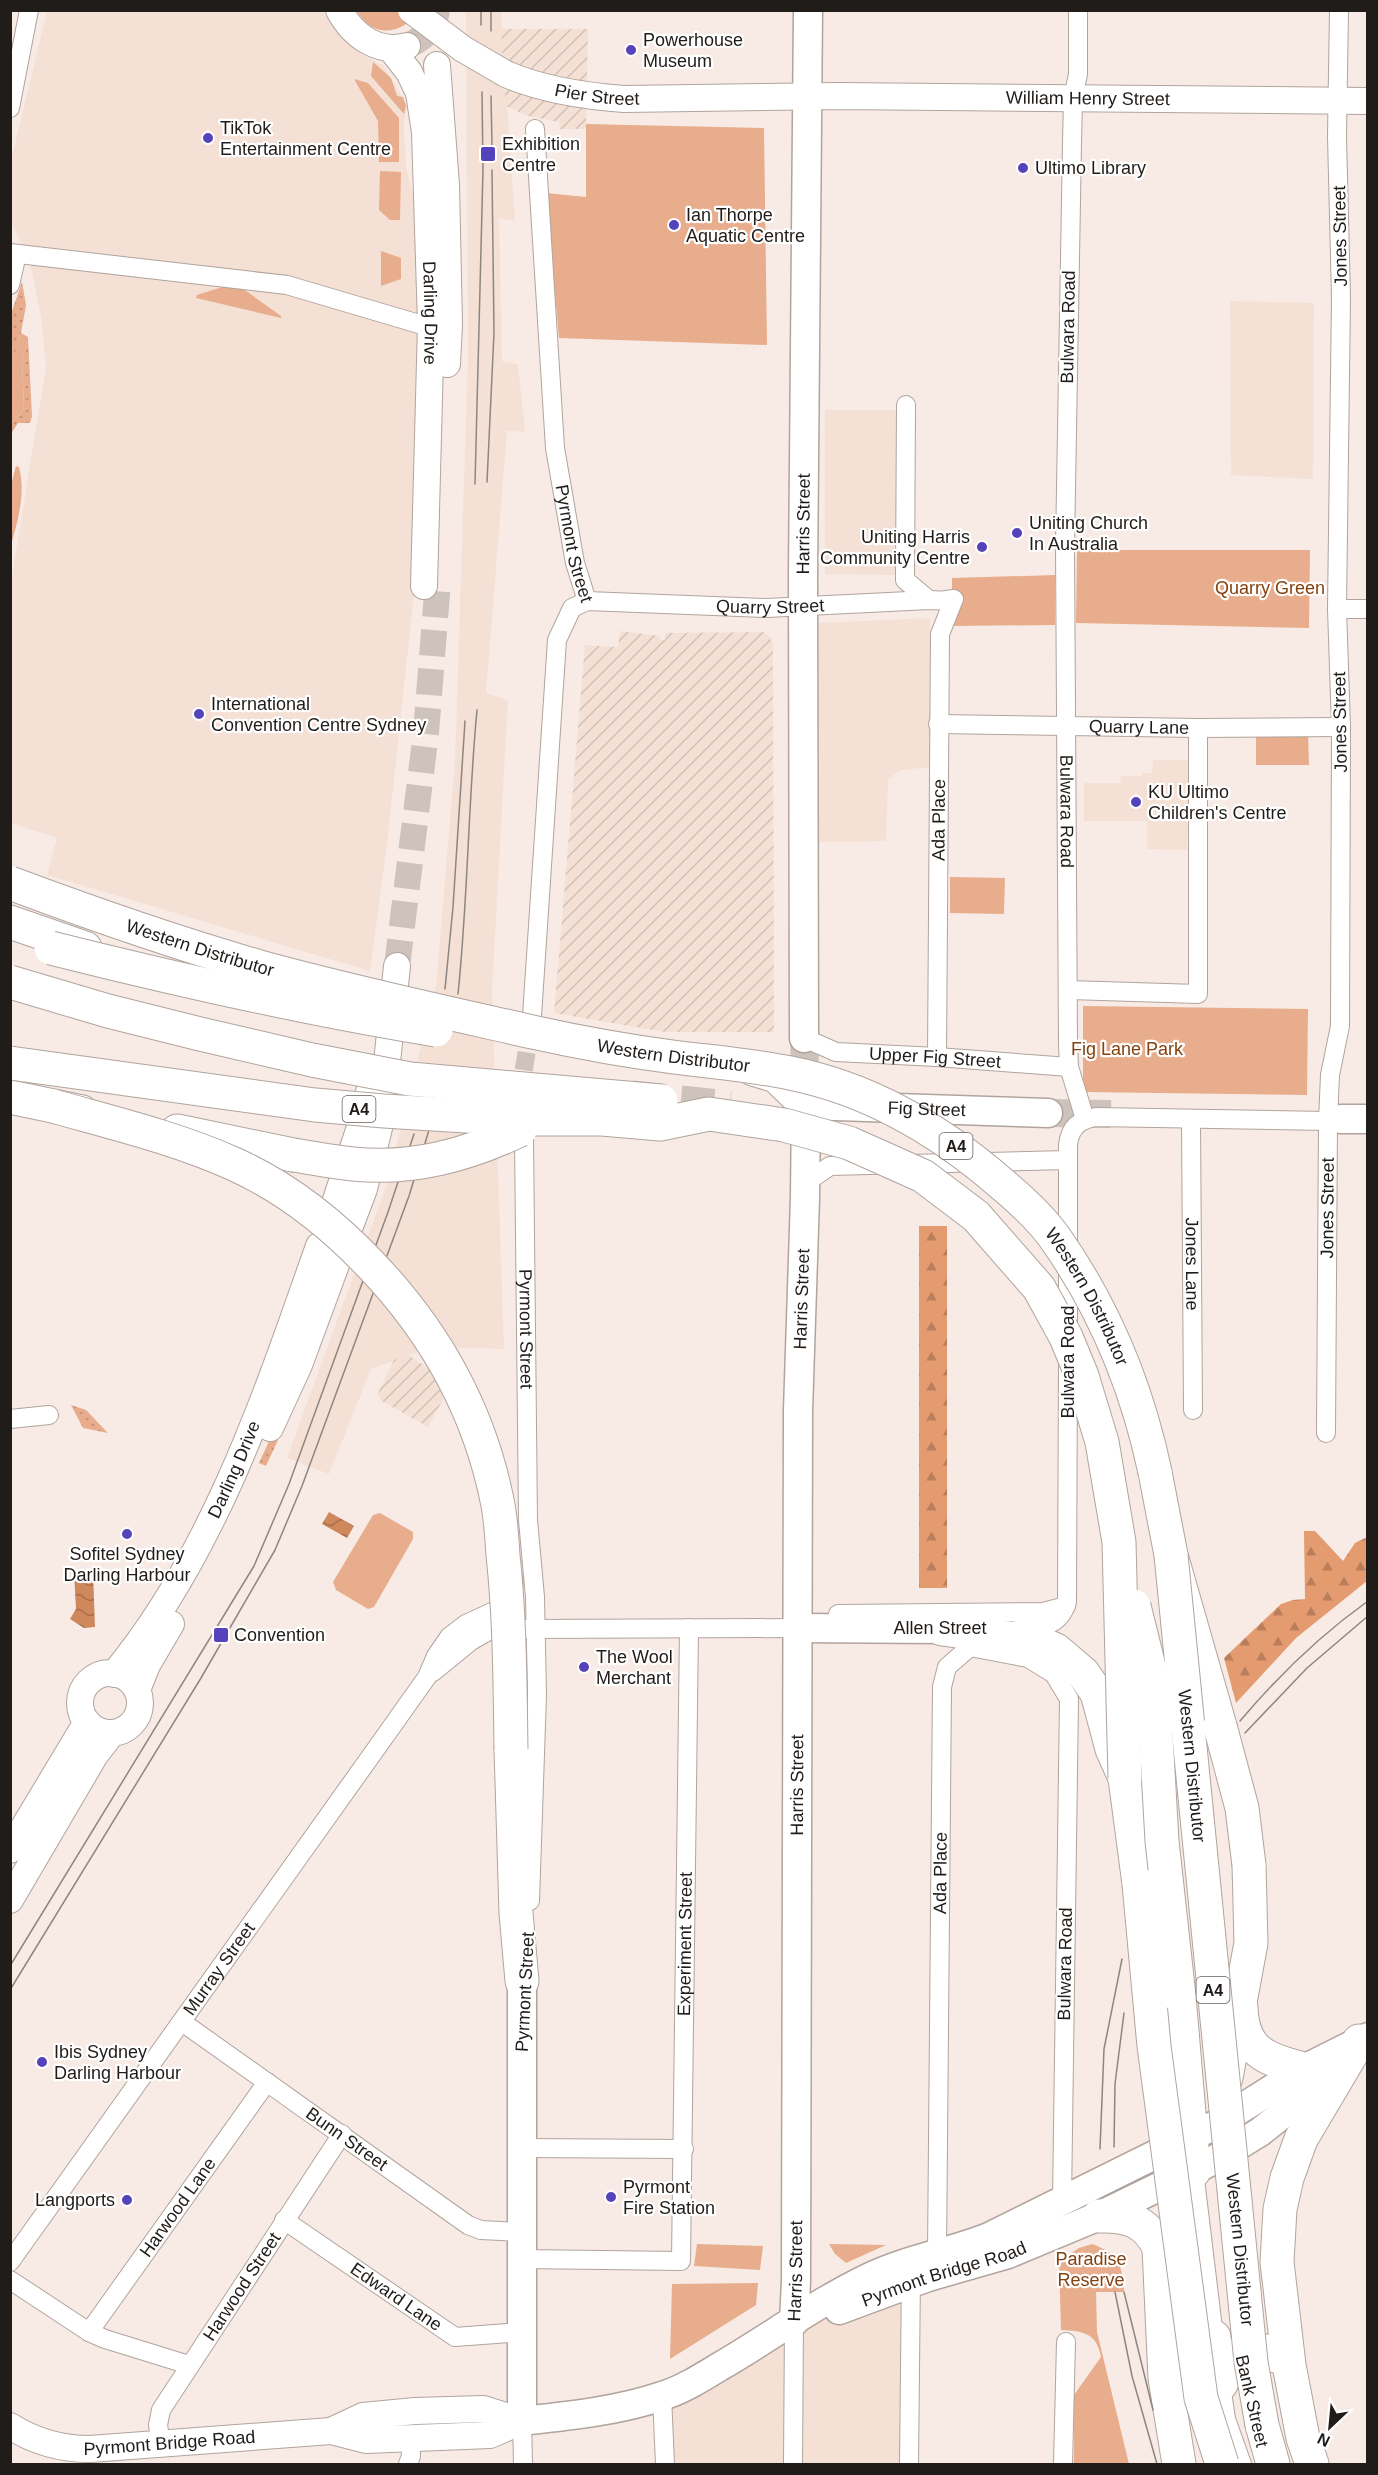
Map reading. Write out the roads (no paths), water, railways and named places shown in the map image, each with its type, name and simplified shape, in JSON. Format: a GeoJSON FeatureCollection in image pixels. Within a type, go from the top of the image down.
{"type":"FeatureCollection","features":[{"type":"Feature","properties":{"kind":"highway","name":"Western Distributor"},"geometry":{"type":"LineString","coordinates":[[10,883],[85,911],[261,967],[353,990],[584,1043],[792,1073],[845,1088],[920,1122],[968,1154],[1023,1202],[1053,1235],[1095,1299],[1135,1392],[1152,1457],[1171,1554],[1251,2362],[1262,2425],[1273,2464]]}},
{"type":"Feature","properties":{"kind":"highway"},"geometry":{"type":"LineString","coordinates":[[10,922],[118,959],[229,981],[705,1055],[776,1076],[806,1105]]}},
{"type":"Feature","properties":{"kind":"highway"},"geometry":{"type":"LineString","coordinates":[[10,939],[141,970],[380,1021],[521,1044],[584,1043]]}},
{"type":"Feature","properties":{"kind":"highway"},"geometry":{"type":"LineString","coordinates":[[10,982],[108,1011],[312,1060],[410,1078],[662,1102],[709,1114]]}},
{"type":"Feature","properties":{"kind":"highway","name":"Western Distributor"},"geometry":{"type":"LineString","coordinates":[[10,1063],[315,1105],[384,1111],[516,1119],[602,1119],[660,1124],[709,1114],[784,1125],[849,1143],[923,1176],[984,1224],[1040,1288],[1066,1336],[1082,1376],[1102,1443],[1119,1542],[1125,1778],[1139,1884],[1154,2046],[1201,2398],[1222,2464]]}},
{"type":"Feature","properties":{"kind":"highway"},"geometry":{"type":"LineString","coordinates":[[10,1097],[249,1146],[353,1164],[385,1166],[438,1160],[522,1134]]}},
{"type":"Feature","properties":{"kind":"highway"},"geometry":{"type":"LineString","coordinates":[[53,1106],[179,1143],[236,1165],[267,1181],[312,1212],[360,1253],[422,1323],[448,1365],[471,1413],[489,1466],[499,1508],[508,1608],[516,1913],[522,1981]]}},
{"type":"Feature","properties":{"kind":"highway"},"geometry":{"type":"LineString","coordinates":[[1119,1542],[1153,1683],[1162,1841],[1179,1996],[1203,2131],[1205,2165]]}},
{"type":"Feature","properties":{"kind":"highway"},"geometry":{"type":"LineString","coordinates":[[1171,1554],[1242,1808],[1249,1864],[1251,1943],[1241,2005],[1203,2131]]}},
{"type":"Feature","properties":{"kind":"highway"},"geometry":{"type":"LineString","coordinates":[[942,1629],[1038,1642],[1056,1650],[1083,1673],[1097,1693],[1112,1749],[1125,1778]]}},
{"type":"Feature","properties":{"kind":"highway"},"geometry":{"type":"LineString","coordinates":[[1241,2005],[1241,2024],[1247,2040],[1265,2057],[1304,2069]]}},
{"type":"Feature","properties":{"kind":"highway"},"geometry":{"type":"LineString","coordinates":[[1236,2356],[1277,2262],[1280,2209],[1287,2178],[1301,2139],[1363,2039]]}},
{"type":"Feature","properties":{"kind":"highway"},"geometry":{"type":"LineString","coordinates":[[1099,2216],[1125,2217],[1137,2221],[1154,2236],[1159,2248],[1165,2378],[1179,2464]]}},
{"type":"Feature","properties":{"kind":"highway"},"geometry":{"type":"LineString","coordinates":[[1165,2378],[1176,2364],[1236,2356]]}},
{"type":"Feature","properties":{"kind":"highway"},"geometry":{"type":"LineString","coordinates":[[1236,2356],[1303,2438],[1312,2464]]}},
{"type":"Feature","properties":{"kind":"main road","name":"Harris Street"},"geometry":{"type":"LineString","coordinates":[[804,1038],[808,10]]}},
{"type":"Feature","properties":{"kind":"main road","name":"Harris Street"},"geometry":{"type":"LineString","coordinates":[[794,2322],[798,1411],[806,1105]]}},
{"type":"Feature","properties":{"kind":"main road","name":"Fig Street"},"geometry":{"type":"LineString","coordinates":[[806,1105],[1048,1113]]}},
{"type":"Feature","properties":{"kind":"main road","name":"Allen Street"},"geometry":{"type":"LineString","coordinates":[[798,1622],[942,1629]]}},
{"type":"Feature","properties":{"kind":"main road","name":"Pyrmont Street"},"geometry":{"type":"LineString","coordinates":[[522,1981],[522,2421]]}},
{"type":"Feature","properties":{"kind":"main road","name":"Pyrmont Bridge Road"},"geometry":{"type":"LineString","coordinates":[[919,2266],[1008,2254],[1099,2216],[1205,2165],[1260,2132],[1284,2113],[1363,2039]]}},
{"type":"Feature","properties":{"kind":"main road","name":"Pyrmont Bridge Road"},"geometry":{"type":"LineString","coordinates":[[522,2421],[607,2409],[662,2396],[698,2380],[838,2293],[919,2266],[989,2237],[1203,2131],[1304,2069],[1363,2039]]}},
{"type":"Feature","properties":{"kind":"street"},"geometry":{"type":"LineString","coordinates":[[10,108],[29,10]]}},
{"type":"Feature","properties":{"kind":"street","name":"Darling Drive"},"geometry":{"type":"LineString","coordinates":[[339,10],[354,31],[378,46],[400,47],[419,93],[425,132],[431,324],[431,584],[449,324],[446,185],[437,65]]}},
{"type":"Feature","properties":{"kind":"street","name":"Pier Street"},"geometry":{"type":"LineString","coordinates":[[411,10],[463,49],[519,79],[542,87],[597,97],[673,99],[807,97]]}},
{"type":"Feature","properties":{"kind":"street","name":"Bulwara Road"},"geometry":{"type":"LineString","coordinates":[[1066,1606],[1069,1590],[1068,1160],[1070,1134],[1075,1125],[1084,1119],[1069,1067],[1065,726],[1065,489],[1073,98],[1077,74],[1078,10]]}},
{"type":"Feature","properties":{"kind":"street","name":"Jones Street"},"geometry":{"type":"LineString","coordinates":[[1326,1433],[1345,1120],[1330,1076],[1340,1026],[1341,727],[1337,609],[1341,298],[1339,10]]}},
{"type":"Feature","properties":{"kind":"street","name":"William Henry Street"},"geometry":{"type":"LineString","coordinates":[[807,97],[1368,101]]}},
{"type":"Feature","properties":{"kind":"street","name":"Pyrmont Street"},"geometry":{"type":"LineString","coordinates":[[532,1016],[557,640],[572,608],[587,601],[575,563],[555,448],[535,129]]}},
{"type":"Feature","properties":{"kind":"street"},"geometry":{"type":"LineString","coordinates":[[10,285],[14,253],[287,285],[419,324]]}},
{"type":"Feature","properties":{"kind":"street"},"geometry":{"type":"LineString","coordinates":[[906,405],[905,580],[941,600]]}},
{"type":"Feature","properties":{"kind":"street","name":"Ada Place"},"geometry":{"type":"LineString","coordinates":[[937,1057],[940,633],[954,599],[941,600]]}},
{"type":"Feature","properties":{"kind":"street","name":"Quarry Street"},"geometry":{"type":"LineString","coordinates":[[587,601],[767,608],[941,600]]}},
{"type":"Feature","properties":{"kind":"street"},"geometry":{"type":"LineString","coordinates":[[1337,609],[1368,609]]}},
{"type":"Feature","properties":{"kind":"street","name":"Quarry Lane"},"geometry":{"type":"LineString","coordinates":[[938,724],[1198,728],[1341,727]]}},
{"type":"Feature","properties":{"kind":"street"},"geometry":{"type":"LineString","coordinates":[[1069,990],[1198,994],[1198,728]]}},
{"type":"Feature","properties":{"kind":"street"},"geometry":{"type":"LineString","coordinates":[[341,1219],[371,1082],[390,966]]}},
{"type":"Feature","properties":{"kind":"street","name":"Upper Fig Street"},"geometry":{"type":"LineString","coordinates":[[804,1038],[836,1052],[1069,1067]]}},
{"type":"Feature","properties":{"kind":"street"},"geometry":{"type":"LineString","coordinates":[[1084,1119],[1096,1116],[1191,1120],[1345,1120]]}},
{"type":"Feature","properties":{"kind":"street","name":"Jones Lane"},"geometry":{"type":"LineString","coordinates":[[1191,1120],[1193,1410]]}},
{"type":"Feature","properties":{"kind":"street","name":"Pyrmont Street"},"geometry":{"type":"LineString","coordinates":[[522,1134],[528,1520],[533,1569],[531,1630],[534,1807],[530,1909],[522,1981]]}},
{"type":"Feature","properties":{"kind":"street"},"geometry":{"type":"LineString","coordinates":[[805,1190],[811,1179],[830,1166],[1068,1160]]}},
{"type":"Feature","properties":{"kind":"street","name":"Darling Drive"},"geometry":{"type":"LineString","coordinates":[[114,1674],[139,1643],[176,1583],[239,1461],[282,1355],[328,1254],[299,1365],[217,1539],[152,1657],[137,1690]]}},
{"type":"Feature","properties":{"kind":"street"},"geometry":{"type":"LineString","coordinates":[[10,1419],[49,1415]]}},
{"type":"Feature","properties":{"kind":"street","name":"Pyrmont Street"},"geometry":{"type":"LineString","coordinates":[[522,1561],[528,1520]]}},
{"type":"Feature","properties":{"kind":"street","name":"Allen Street"},"geometry":{"type":"LineString","coordinates":[[531,1630],[689,1628],[1043,1612],[1066,1606]]}},
{"type":"Feature","properties":{"kind":"street","name":"Allen Street"},"geometry":{"type":"LineString","coordinates":[[942,1629],[1044,1627],[1057,1620],[1066,1606]]}},
{"type":"Feature","properties":{"kind":"street","name":"Murray Street"},"geometry":{"type":"LineString","coordinates":[[10,2262],[427,1677],[436,1656],[449,1637],[468,1632],[492,1621]]}},
{"type":"Feature","properties":{"kind":"street","name":"Experiment Street"},"geometry":{"type":"LineString","coordinates":[[681,2261],[689,1628]]}},
{"type":"Feature","properties":{"kind":"street","name":"Ada Place"},"geometry":{"type":"LineString","coordinates":[[919,2266],[942,1687],[947,1667],[970,1647],[1028,1658],[1054,1674],[1069,1699],[1069,1727]]}},
{"type":"Feature","properties":{"kind":"street"},"geometry":{"type":"LineString","coordinates":[[114,1674],[123,1676],[137,1690],[140,1709],[136,1719],[122,1731],[112,1733],[103,1732],[87,1722],[81,1706],[84,1689],[96,1677],[114,1674]]}},
{"type":"Feature","properties":{"kind":"street"},"geometry":{"type":"LineString","coordinates":[[10,1850],[87,1722]]}},
{"type":"Feature","properties":{"kind":"street","name":"Bulwara Road"},"geometry":{"type":"LineString","coordinates":[[1062,2201],[1069,1727]]}},
{"type":"Feature","properties":{"kind":"street"},"geometry":{"type":"LineString","coordinates":[[10,1900],[95,1755],[112,1733]]}},
{"type":"Feature","properties":{"kind":"street","name":"Bunn Street"},"geometry":{"type":"LineString","coordinates":[[182,2022],[468,2225],[522,2246],[681,2261]]}},
{"type":"Feature","properties":{"kind":"street","name":"Harwood Lane"},"geometry":{"type":"LineString","coordinates":[[89,2332],[267,2082]]}},
{"type":"Feature","properties":{"kind":"street","name":"Harwood Street"},"geometry":{"type":"LineString","coordinates":[[160,2444],[158,2425],[161,2410],[342,2134]]}},
{"type":"Feature","properties":{"kind":"street"},"geometry":{"type":"LineString","coordinates":[[521,2148],[684,2149]]}},
{"type":"Feature","properties":{"kind":"street","name":"Bank Street"},"geometry":{"type":"LineString","coordinates":[[1205,2165],[1223,2242],[1236,2356],[1226,2419],[1242,2464]]}},
{"type":"Feature","properties":{"kind":"street","name":"Bank Street"},"geometry":{"type":"LineString","coordinates":[[1205,2165],[1236,2356],[1266,2464]]}},
{"type":"Feature","properties":{"kind":"street","name":"Edward Lane"},"geometry":{"type":"LineString","coordinates":[[284,2220],[455,2337],[522,2332]]}},
{"type":"Feature","properties":{"kind":"street"},"geometry":{"type":"LineString","coordinates":[[909,2464],[919,2266]]}},
{"type":"Feature","properties":{"kind":"street"},"geometry":{"type":"LineString","coordinates":[[10,2280],[89,2332],[189,2365]]}},
{"type":"Feature","properties":{"kind":"street","name":"Harris Street"},"geometry":{"type":"LineString","coordinates":[[793,2464],[794,2322]]}},
{"type":"Feature","properties":{"kind":"street"},"geometry":{"type":"LineString","coordinates":[[1062,2464],[1066,2342]]}},
{"type":"Feature","properties":{"kind":"street"},"geometry":{"type":"LineString","coordinates":[[662,2396],[665,2464]]}},
{"type":"Feature","properties":{"kind":"street","name":"Pyrmont Bridge Road"},"geometry":{"type":"LineString","coordinates":[[331,2431],[363,2416],[416,2411],[483,2409],[522,2421]]}},
{"type":"Feature","properties":{"kind":"street","name":"Pyrmont Street"},"geometry":{"type":"LineString","coordinates":[[522,2421],[523,2464]]}},
{"type":"Feature","properties":{"kind":"street","name":"Pyrmont Bridge Road"},"geometry":{"type":"LineString","coordinates":[[10,2426],[73,2457],[160,2444],[331,2431],[366,2440],[490,2434],[522,2421]]}},
{"type":"Feature","properties":{"kind":"street"},"geometry":{"type":"LineString","coordinates":[[408,2464],[411,2456],[410,2438]]}},
{"type":"Feature","properties":{"kind":"water"},"geometry":{"type":"Polygon","coordinates":[[[329,1512],[354,1526],[347,1538],[322,1524],[329,1512]]]}},
{"type":"Feature","properties":{"kind":"water"},"geometry":{"type":"Polygon","coordinates":[[[74,1572],[93,1572],[95,1627],[84,1628],[70,1619],[76,1609],[74,1572]]]}},
{"type":"Feature","properties":{"kind":"tunnel"},"geometry":{"type":"LineString","coordinates":[[409,45],[428,32],[437,10]]}},
{"type":"Feature","properties":{"kind":"tunnel"},"geometry":{"type":"LineString","coordinates":[[397,966],[426,733],[438,581]]}},
{"type":"Feature","properties":{"kind":"tunnel"},"geometry":{"type":"LineString","coordinates":[[524,1097],[523,1075],[531,1024]]}},
{"type":"Feature","properties":{"kind":"tunnel"},"geometry":{"type":"LineString","coordinates":[[804,1038],[806,1098]]}},
{"type":"Feature","properties":{"kind":"tunnel"},"geometry":{"type":"LineString","coordinates":[[632,1097],[730,1107]]}},
{"type":"Feature","properties":{"kind":"tunnel"},"geometry":{"type":"LineString","coordinates":[[1048,1113],[1111,1114]]}},
{"type":"Feature","properties":{"kind":"tunnel"},"geometry":{"type":"LineString","coordinates":[[513,1589],[522,1561]]}},
{"type":"Feature","properties":{"kind":"tram line"},"geometry":{"type":"LineString","coordinates":[[481,10],[481,25]]}},
{"type":"Feature","properties":{"kind":"tram line"},"geometry":{"type":"LineString","coordinates":[[491,10],[491,31]]}},
{"type":"Feature","properties":{"kind":"tram line"},"geometry":{"type":"LineString","coordinates":[[475,484],[483,170],[482,92]]}},
{"type":"Feature","properties":{"kind":"tram line"},"geometry":{"type":"LineString","coordinates":[[491,96],[492,146]]}},
{"type":"Feature","properties":{"kind":"tram line"},"geometry":{"type":"LineString","coordinates":[[487,482],[494,333],[492,170]]}},
{"type":"Feature","properties":{"kind":"tram line"},"geometry":{"type":"LineString","coordinates":[[458,994],[477,710]]}},
{"type":"Feature","properties":{"kind":"tram line"},"geometry":{"type":"LineString","coordinates":[[445,989],[453,907],[465,721]]}},
{"type":"Feature","properties":{"kind":"tram line"},"geometry":{"type":"LineString","coordinates":[[10,1990],[201,1678],[275,1550],[302,1486],[409,1196],[429,1130]]}},
{"type":"Feature","properties":{"kind":"tram line"},"geometry":{"type":"LineString","coordinates":[[10,1966],[254,1566],[289,1484],[414,1134]]}},
{"type":"Feature","properties":{"kind":"tram line"},"geometry":{"type":"LineString","coordinates":[[1240,1721],[1300,1657],[1368,1601]]}},
{"type":"Feature","properties":{"kind":"tram line"},"geometry":{"type":"LineString","coordinates":[[1245,1733],[1307,1668],[1368,1616]]}},
{"type":"Feature","properties":{"kind":"tram line"},"geometry":{"type":"LineString","coordinates":[[1100,2149],[1104,2049],[1122,1959]]}},
{"type":"Feature","properties":{"kind":"tram line"},"geometry":{"type":"LineString","coordinates":[[1114,2147],[1115,2084],[1124,2013]]}},
{"type":"Feature","properties":{"kind":"tram line"},"geometry":{"type":"LineString","coordinates":[[1115,2292],[1132,2376],[1157,2464]]}},
{"type":"Feature","properties":{"kind":"tram line"},"geometry":{"type":"LineString","coordinates":[[1124,2292],[1153,2410]]}},
{"type":"Feature","properties":{"kind":"place","name":"Powerhouse Museum"},"geometry":{"type":"Point","coordinates":[631,50]}},
{"type":"Feature","properties":{"kind":"place","name":"TikTok Entertainment Centre"},"geometry":{"type":"Point","coordinates":[208,138]}},
{"type":"Feature","properties":{"kind":"place","name":"Exhibition Centre"},"geometry":{"type":"Point","coordinates":[488,154]}},
{"type":"Feature","properties":{"kind":"place","name":"Ultimo Library"},"geometry":{"type":"Point","coordinates":[1023,168]}},
{"type":"Feature","properties":{"kind":"place","name":"Ian Thorpe Aquatic Centre"},"geometry":{"type":"Point","coordinates":[674,225]}},
{"type":"Feature","properties":{"kind":"place","name":"Uniting Church In Australia"},"geometry":{"type":"Point","coordinates":[1017,533]}},
{"type":"Feature","properties":{"kind":"place","name":"Uniting Harris Community Centre"},"geometry":{"type":"Point","coordinates":[982,547]}},
{"type":"Feature","properties":{"kind":"place","name":"International Convention Centre Sydney"},"geometry":{"type":"Point","coordinates":[199,714]}},
{"type":"Feature","properties":{"kind":"place","name":"KU Ultimo Children's Centre"},"geometry":{"type":"Point","coordinates":[1136,802]}},
{"type":"Feature","properties":{"kind":"place","name":"Sofitel Sydney Darling Harbour"},"geometry":{"type":"Point","coordinates":[127,1534]}},
{"type":"Feature","properties":{"kind":"place","name":"Convention"},"geometry":{"type":"Point","coordinates":[221,1635]}},
{"type":"Feature","properties":{"kind":"place","name":"The Wool Merchant"},"geometry":{"type":"Point","coordinates":[584,1667]}},
{"type":"Feature","properties":{"kind":"place","name":"Ibis Sydney Darling Harbour"},"geometry":{"type":"Point","coordinates":[42,2062]}},
{"type":"Feature","properties":{"kind":"place","name":"Pyrmont Fire Station"},"geometry":{"type":"Point","coordinates":[611,2197]}},
{"type":"Feature","properties":{"kind":"place","name":"Langports"},"geometry":{"type":"Point","coordinates":[127,2200]}},
{"type":"Feature","properties":{"kind":"park label","name":"Quarry Green"},"geometry":{"type":"Point","coordinates":[1270,588]}},
{"type":"Feature","properties":{"kind":"park label","name":"Fig Lane Park"},"geometry":{"type":"Point","coordinates":[1127,1049]}},
{"type":"Feature","properties":{"kind":"park label","name":"Paradise Reserve"},"geometry":{"type":"Point","coordinates":[1091,2269]}}]}
